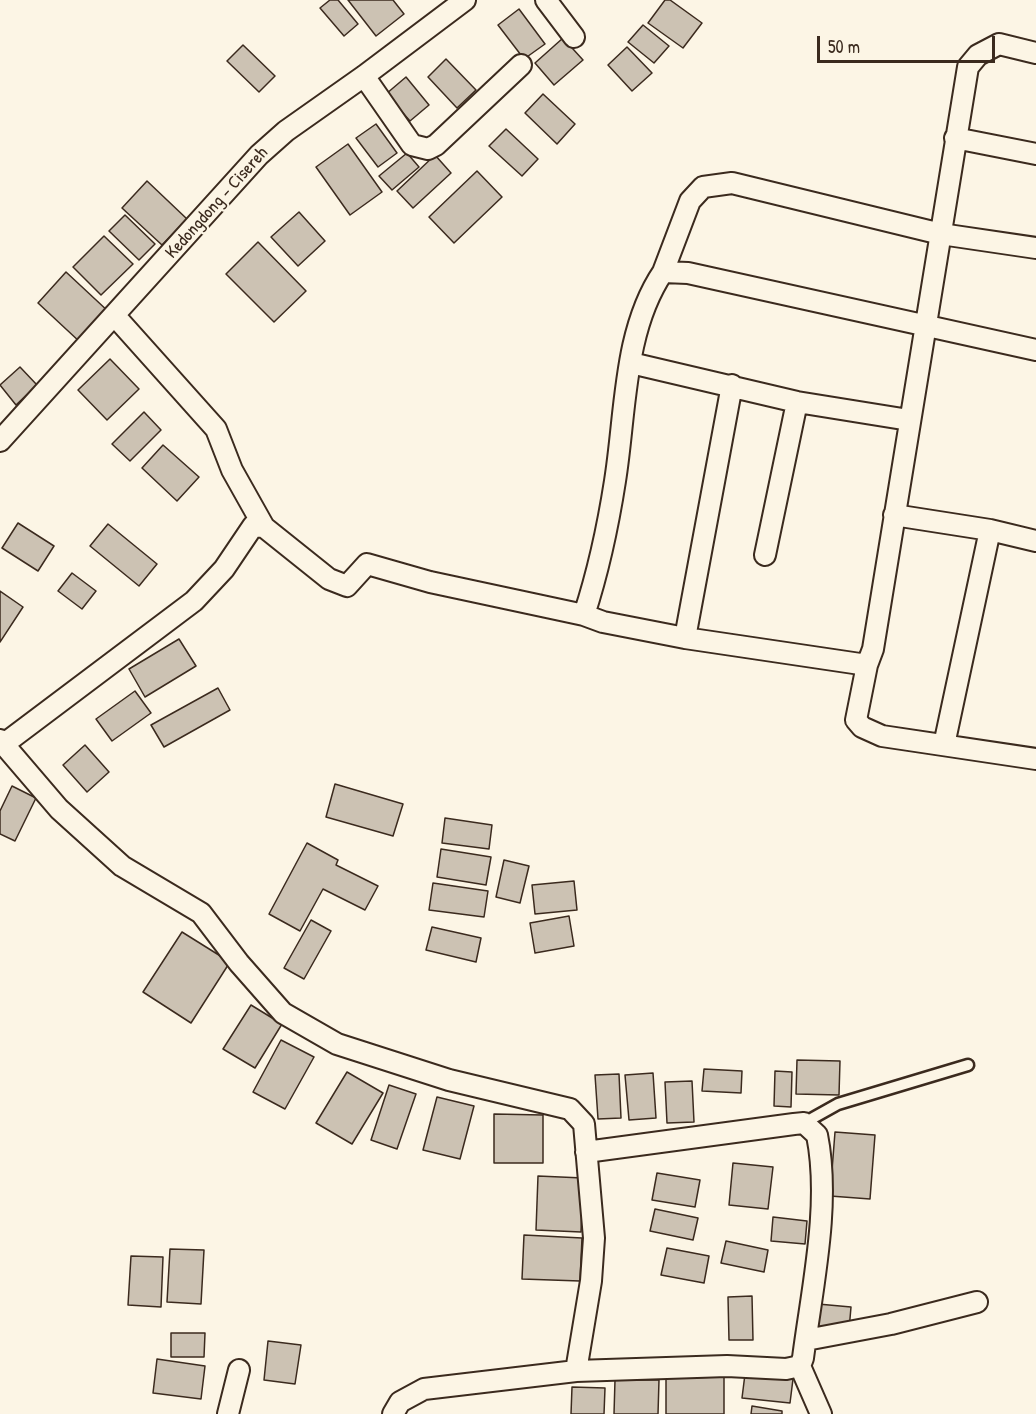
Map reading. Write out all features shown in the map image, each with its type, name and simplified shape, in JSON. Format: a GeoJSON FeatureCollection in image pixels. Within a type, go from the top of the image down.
{"type":"FeatureCollection","features":[{"type":"Feature","properties":{"kind":"street","name":"Kedongdong - Cisereh"},"geometry":{"type":"LineString","coordinates":[[2,433],[114,315],[259,155],[286,130],[364,76],[465,0]]}},
{"type":"Feature","properties":{"kind":"street"},"geometry":{"type":"LineString","coordinates":[[546,0],[574,37]]}},
{"type":"Feature","properties":{"kind":"street"},"geometry":{"type":"LineString","coordinates":[[1035,754],[882,736],[862,727],[856,720],[867,665],[873,649],[968,67],[978,55],[999,44],[1036,53]]}},
{"type":"Feature","properties":{"kind":"street"},"geometry":{"type":"LineString","coordinates":[[364,76],[412,145],[428,149],[436,145],[521,65]]}},
{"type":"Feature","properties":{"kind":"street"},"geometry":{"type":"LineString","coordinates":[[955,138],[1036,154]]}},
{"type":"Feature","properties":{"kind":"street"},"geometry":{"type":"LineString","coordinates":[[584,615],[593,586],[615,482],[636,336],[652,288],[663,272],[690,201],[703,187],[732,183],[941,234],[1036,248]]}},
{"type":"Feature","properties":{"kind":"street"},"geometry":{"type":"LineString","coordinates":[[663,272],[688,273],[1036,350]]}},
{"type":"Feature","properties":{"kind":"street"},"geometry":{"type":"LineString","coordinates":[[114,315],[216,429],[232,470],[264,527],[329,579],[347,586],[367,564],[430,582],[584,615],[603,622],[685,638],[867,665]]}},
{"type":"Feature","properties":{"kind":"street"},"geometry":{"type":"LineString","coordinates":[[631,363],[797,402],[909,420]]}},
{"type":"Feature","properties":{"kind":"street"},"geometry":{"type":"LineString","coordinates":[[685,638],[732,385]]}},
{"type":"Feature","properties":{"kind":"street"},"geometry":{"type":"LineString","coordinates":[[765,555],[797,402]]}},
{"type":"Feature","properties":{"kind":"street"},"geometry":{"type":"LineString","coordinates":[[894,515],[990,530],[1036,542]]}},
{"type":"Feature","properties":{"kind":"street"},"geometry":{"type":"LineString","coordinates":[[264,527],[253,526],[224,569],[194,601],[2,742],[59,809],[122,866],[201,913],[239,963],[283,1013],[338,1044],[449,1080],[570,1109],[584,1124],[594,1238],[591,1281],[576,1371]]}},
{"type":"Feature","properties":{"kind":"street"},"geometry":{"type":"LineString","coordinates":[[944,745],[990,530]]}},
{"type":"Feature","properties":{"kind":"street"},"geometry":{"type":"LineString","coordinates":[[586,1152],[804,1124],[817,1135],[821,1173],[819,1235],[806,1340],[800,1366],[821,1414]]}},
{"type":"Feature","properties":{"kind":"street"},"geometry":{"type":"LineString","coordinates":[[806,1340],[891,1324],[977,1302]]}},
{"type":"Feature","properties":{"kind":"street"},"geometry":{"type":"LineString","coordinates":[[393,1414],[400,1402],[424,1389],[576,1371],[727,1366],[786,1369],[800,1366]]}},
{"type":"Feature","properties":{"kind":"street"},"geometry":{"type":"LineString","coordinates":[[228,1414],[238,1371]]}},
{"type":"Feature","properties":{"kind":"lane"},"geometry":{"type":"LineString","coordinates":[[804,1124],[838,1104],[968,1065]]}},
{"type":"Feature","properties":{"kind":"building"},"geometry":{"type":"Polygon","coordinates":[[[330,0],[338,0],[358,24],[344,36],[320,8],[330,0]]]}},
{"type":"Feature","properties":{"kind":"building"},"geometry":{"type":"Polygon","coordinates":[[[348,0],[393,0],[404,14],[376,36],[348,0]]]}},
{"type":"Feature","properties":{"kind":"building"},"geometry":{"type":"Polygon","coordinates":[[[665,0],[670,0],[702,23],[683,48],[648,23],[665,0]]]}},
{"type":"Feature","properties":{"kind":"building"},"geometry":{"type":"Polygon","coordinates":[[[519,9],[545,44],[524,59],[498,25],[519,9]]]}},
{"type":"Feature","properties":{"kind":"building"},"geometry":{"type":"Polygon","coordinates":[[[643,25],[669,46],[654,63],[628,42],[643,25]]]}},
{"type":"Feature","properties":{"kind":"building"},"geometry":{"type":"Polygon","coordinates":[[[563,38],[583,60],[554,85],[535,63],[563,38]]]}},
{"type":"Feature","properties":{"kind":"building"},"geometry":{"type":"Polygon","coordinates":[[[243,45],[275,76],[259,92],[227,61],[243,45]]]}},
{"type":"Feature","properties":{"kind":"building"},"geometry":{"type":"Polygon","coordinates":[[[627,47],[652,73],[632,91],[608,65],[627,47]]]}},
{"type":"Feature","properties":{"kind":"building"},"geometry":{"type":"Polygon","coordinates":[[[446,59],[476,90],[457,108],[428,77],[446,59]]]}},
{"type":"Feature","properties":{"kind":"building"},"geometry":{"type":"Polygon","coordinates":[[[406,77],[429,105],[410,121],[386,94],[406,77]]]}},
{"type":"Feature","properties":{"kind":"building"},"geometry":{"type":"Polygon","coordinates":[[[543,94],[575,124],[557,144],[525,113],[543,94]]]}},
{"type":"Feature","properties":{"kind":"building"},"geometry":{"type":"Polygon","coordinates":[[[376,124],[397,153],[378,167],[356,138],[376,124]]]}},
{"type":"Feature","properties":{"kind":"building"},"geometry":{"type":"Polygon","coordinates":[[[506,129],[538,159],[522,176],[489,146],[506,129]]]}},
{"type":"Feature","properties":{"kind":"building"},"geometry":{"type":"Polygon","coordinates":[[[348,144],[382,192],[350,215],[316,167],[348,144]]]}},
{"type":"Feature","properties":{"kind":"building"},"geometry":{"type":"Polygon","coordinates":[[[407,153],[419,167],[392,190],[379,176],[407,153]]]}},
{"type":"Feature","properties":{"kind":"building"},"geometry":{"type":"Polygon","coordinates":[[[435,155],[451,173],[413,208],[397,191],[435,155]]]}},
{"type":"Feature","properties":{"kind":"building"},"geometry":{"type":"Polygon","coordinates":[[[477,171],[502,197],[454,243],[429,217],[477,171]]]}},
{"type":"Feature","properties":{"kind":"building"},"geometry":{"type":"Polygon","coordinates":[[[147,181],[187,219],[162,245],[122,208],[147,181]]]}},
{"type":"Feature","properties":{"kind":"building"},"geometry":{"type":"Polygon","coordinates":[[[299,212],[325,241],[298,266],[271,237],[299,212]]]}},
{"type":"Feature","properties":{"kind":"building"},"geometry":{"type":"Polygon","coordinates":[[[125,215],[155,244],[139,260],[109,231],[125,215]]]}},
{"type":"Feature","properties":{"kind":"building"},"geometry":{"type":"Polygon","coordinates":[[[104,236],[133,264],[101,295],[73,267],[104,236]]]}},
{"type":"Feature","properties":{"kind":"building"},"geometry":{"type":"Polygon","coordinates":[[[258,242],[306,291],[274,322],[226,274],[258,242]]]}},
{"type":"Feature","properties":{"kind":"building"},"geometry":{"type":"Polygon","coordinates":[[[66,272],[110,313],[81,343],[38,303],[66,272]]]}},
{"type":"Feature","properties":{"kind":"building"},"geometry":{"type":"Polygon","coordinates":[[[110,359],[139,389],[107,420],[78,390],[110,359]]]}},
{"type":"Feature","properties":{"kind":"building"},"geometry":{"type":"Polygon","coordinates":[[[20,367],[37,385],[16,405],[0,385],[20,367]]]}},
{"type":"Feature","properties":{"kind":"building"},"geometry":{"type":"Polygon","coordinates":[[[144,412],[161,430],[130,461],[112,444],[144,412]]]}},
{"type":"Feature","properties":{"kind":"building"},"geometry":{"type":"Polygon","coordinates":[[[163,445],[199,477],[177,501],[142,468],[163,445]]]}},
{"type":"Feature","properties":{"kind":"building"},"geometry":{"type":"Polygon","coordinates":[[[18,523],[54,546],[38,571],[2,548],[18,523]]]}},
{"type":"Feature","properties":{"kind":"building"},"geometry":{"type":"Polygon","coordinates":[[[108,524],[157,564],[139,586],[90,546],[108,524]]]}},
{"type":"Feature","properties":{"kind":"building"},"geometry":{"type":"Polygon","coordinates":[[[72,573],[96,591],[82,609],[58,591],[72,573]]]}},
{"type":"Feature","properties":{"kind":"building"},"geometry":{"type":"Polygon","coordinates":[[[0,591],[23,607],[0,642],[0,591]]]}},
{"type":"Feature","properties":{"kind":"building"},"geometry":{"type":"Polygon","coordinates":[[[179,639],[196,666],[145,697],[129,669],[179,639]]]}},
{"type":"Feature","properties":{"kind":"building"},"geometry":{"type":"Polygon","coordinates":[[[218,688],[230,710],[164,747],[151,725],[218,688]]]}},
{"type":"Feature","properties":{"kind":"building"},"geometry":{"type":"Polygon","coordinates":[[[135,691],[151,713],[112,741],[96,719],[135,691]]]}},
{"type":"Feature","properties":{"kind":"building"},"geometry":{"type":"Polygon","coordinates":[[[85,745],[109,772],[87,792],[63,765],[85,745]]]}},
{"type":"Feature","properties":{"kind":"building"},"geometry":{"type":"Polygon","coordinates":[[[335,784],[403,804],[393,836],[326,817],[335,784]]]}},
{"type":"Feature","properties":{"kind":"building"},"geometry":{"type":"Polygon","coordinates":[[[12,786],[36,798],[15,841],[0,834],[0,811],[12,786]]]}},
{"type":"Feature","properties":{"kind":"building"},"geometry":{"type":"Polygon","coordinates":[[[445,818],[492,825],[489,849],[442,843],[445,818]]]}},
{"type":"Feature","properties":{"kind":"building"},"geometry":{"type":"Polygon","coordinates":[[[307,843],[338,860],[336,865],[378,886],[365,910],[323,889],[300,931],[269,914],[307,843]]]}},
{"type":"Feature","properties":{"kind":"building"},"geometry":{"type":"Polygon","coordinates":[[[441,849],[491,857],[486,885],[437,877],[441,849]]]}},
{"type":"Feature","properties":{"kind":"building"},"geometry":{"type":"Polygon","coordinates":[[[504,860],[529,866],[520,903],[496,897],[504,860]]]}},
{"type":"Feature","properties":{"kind":"building"},"geometry":{"type":"Polygon","coordinates":[[[574,881],[577,910],[535,914],[532,885],[574,881]]]}},
{"type":"Feature","properties":{"kind":"building"},"geometry":{"type":"Polygon","coordinates":[[[433,883],[488,891],[484,917],[429,910],[433,883]]]}},
{"type":"Feature","properties":{"kind":"building"},"geometry":{"type":"Polygon","coordinates":[[[569,916],[574,946],[535,953],[530,923],[569,916]]]}},
{"type":"Feature","properties":{"kind":"building"},"geometry":{"type":"Polygon","coordinates":[[[311,920],[331,931],[304,979],[284,968],[311,920]]]}},
{"type":"Feature","properties":{"kind":"building"},"geometry":{"type":"Polygon","coordinates":[[[432,927],[481,938],[476,962],[426,950],[432,927]]]}},
{"type":"Feature","properties":{"kind":"building"},"geometry":{"type":"Polygon","coordinates":[[[182,932],[230,962],[191,1023],[143,992],[182,932]]]}},
{"type":"Feature","properties":{"kind":"building"},"geometry":{"type":"Polygon","coordinates":[[[251,1005],[282,1024],[255,1068],[223,1049],[251,1005]]]}},
{"type":"Feature","properties":{"kind":"building"},"geometry":{"type":"Polygon","coordinates":[[[281,1040],[314,1057],[285,1109],[253,1092],[281,1040]]]}},
{"type":"Feature","properties":{"kind":"building"},"geometry":{"type":"Polygon","coordinates":[[[797,1060],[840,1061],[839,1095],[796,1094],[797,1060]]]}},
{"type":"Feature","properties":{"kind":"building"},"geometry":{"type":"Polygon","coordinates":[[[704,1069],[742,1071],[741,1093],[702,1091],[704,1069]]]}},
{"type":"Feature","properties":{"kind":"building"},"geometry":{"type":"Polygon","coordinates":[[[775,1071],[792,1072],[791,1107],[774,1106],[775,1071]]]}},
{"type":"Feature","properties":{"kind":"building"},"geometry":{"type":"Polygon","coordinates":[[[347,1072],[383,1093],[352,1144],[316,1123],[347,1072]]]}},
{"type":"Feature","properties":{"kind":"building"},"geometry":{"type":"Polygon","coordinates":[[[653,1073],[656,1118],[629,1120],[625,1075],[653,1073]]]}},
{"type":"Feature","properties":{"kind":"building"},"geometry":{"type":"Polygon","coordinates":[[[619,1074],[621,1118],[598,1119],[595,1075],[619,1074]]]}},
{"type":"Feature","properties":{"kind":"building"},"geometry":{"type":"Polygon","coordinates":[[[692,1081],[694,1122],[667,1123],[665,1082],[692,1081]]]}},
{"type":"Feature","properties":{"kind":"building"},"geometry":{"type":"Polygon","coordinates":[[[389,1085],[416,1094],[397,1149],[371,1140],[389,1085]]]}},
{"type":"Feature","properties":{"kind":"building"},"geometry":{"type":"Polygon","coordinates":[[[437,1097],[474,1106],[460,1159],[423,1150],[437,1097]]]}},
{"type":"Feature","properties":{"kind":"building"},"geometry":{"type":"Polygon","coordinates":[[[494,1114],[543,1115],[543,1163],[494,1163],[494,1114]]]}},
{"type":"Feature","properties":{"kind":"building"},"geometry":{"type":"Polygon","coordinates":[[[835,1132],[875,1135],[870,1199],[830,1196],[835,1132]]]}},
{"type":"Feature","properties":{"kind":"building"},"geometry":{"type":"Polygon","coordinates":[[[733,1163],[773,1167],[768,1209],[729,1205],[733,1163]]]}},
{"type":"Feature","properties":{"kind":"building"},"geometry":{"type":"Polygon","coordinates":[[[657,1173],[700,1180],[695,1207],[652,1200],[657,1173]]]}},
{"type":"Feature","properties":{"kind":"building"},"geometry":{"type":"Polygon","coordinates":[[[538,1176],[583,1178],[581,1232],[536,1230],[538,1176]]]}},
{"type":"Feature","properties":{"kind":"building"},"geometry":{"type":"Polygon","coordinates":[[[655,1209],[698,1218],[693,1240],[650,1231],[655,1209]]]}},
{"type":"Feature","properties":{"kind":"building"},"geometry":{"type":"Polygon","coordinates":[[[773,1217],[807,1221],[805,1244],[771,1241],[773,1217]]]}},
{"type":"Feature","properties":{"kind":"building"},"geometry":{"type":"Polygon","coordinates":[[[524,1235],[582,1238],[580,1281],[522,1279],[524,1235]]]}},
{"type":"Feature","properties":{"kind":"building"},"geometry":{"type":"Polygon","coordinates":[[[726,1241],[768,1250],[764,1272],[721,1263],[726,1241]]]}},
{"type":"Feature","properties":{"kind":"building"},"geometry":{"type":"Polygon","coordinates":[[[667,1248],[709,1256],[704,1283],[661,1275],[667,1248]]]}},
{"type":"Feature","properties":{"kind":"building"},"geometry":{"type":"Polygon","coordinates":[[[170,1249],[204,1250],[201,1304],[167,1302],[170,1249]]]}},
{"type":"Feature","properties":{"kind":"building"},"geometry":{"type":"Polygon","coordinates":[[[131,1256],[163,1257],[161,1307],[128,1305],[131,1256]]]}},
{"type":"Feature","properties":{"kind":"building"},"geometry":{"type":"Polygon","coordinates":[[[752,1296],[753,1340],[729,1340],[728,1297],[752,1296]]]}},
{"type":"Feature","properties":{"kind":"building"},"geometry":{"type":"Polygon","coordinates":[[[818,1304],[851,1307],[849,1330],[816,1327],[818,1304]]]}},
{"type":"Feature","properties":{"kind":"building"},"geometry":{"type":"Polygon","coordinates":[[[171,1333],[205,1333],[204,1357],[171,1357],[171,1333]]]}},
{"type":"Feature","properties":{"kind":"building"},"geometry":{"type":"Polygon","coordinates":[[[268,1341],[301,1345],[295,1384],[264,1380],[268,1341]]]}},
{"type":"Feature","properties":{"kind":"building"},"geometry":{"type":"Polygon","coordinates":[[[157,1359],[205,1366],[201,1399],[153,1393],[157,1359]]]}},
{"type":"Feature","properties":{"kind":"building"},"geometry":{"type":"Polygon","coordinates":[[[745,1374],[793,1379],[790,1403],[742,1398],[745,1374]]]}},
{"type":"Feature","properties":{"kind":"building"},"geometry":{"type":"Polygon","coordinates":[[[724,1377],[724,1414],[666,1414],[666,1378],[724,1377]]]}},
{"type":"Feature","properties":{"kind":"building"},"geometry":{"type":"Polygon","coordinates":[[[615,1380],[659,1380],[658,1414],[614,1414],[615,1380]]]}},
{"type":"Feature","properties":{"kind":"building"},"geometry":{"type":"Polygon","coordinates":[[[572,1387],[605,1388],[604,1414],[571,1414],[572,1387]]]}},
{"type":"Feature","properties":{"kind":"building"},"geometry":{"type":"Polygon","coordinates":[[[752,1406],[782,1411],[782,1414],[751,1414],[752,1406]]]}}]}
